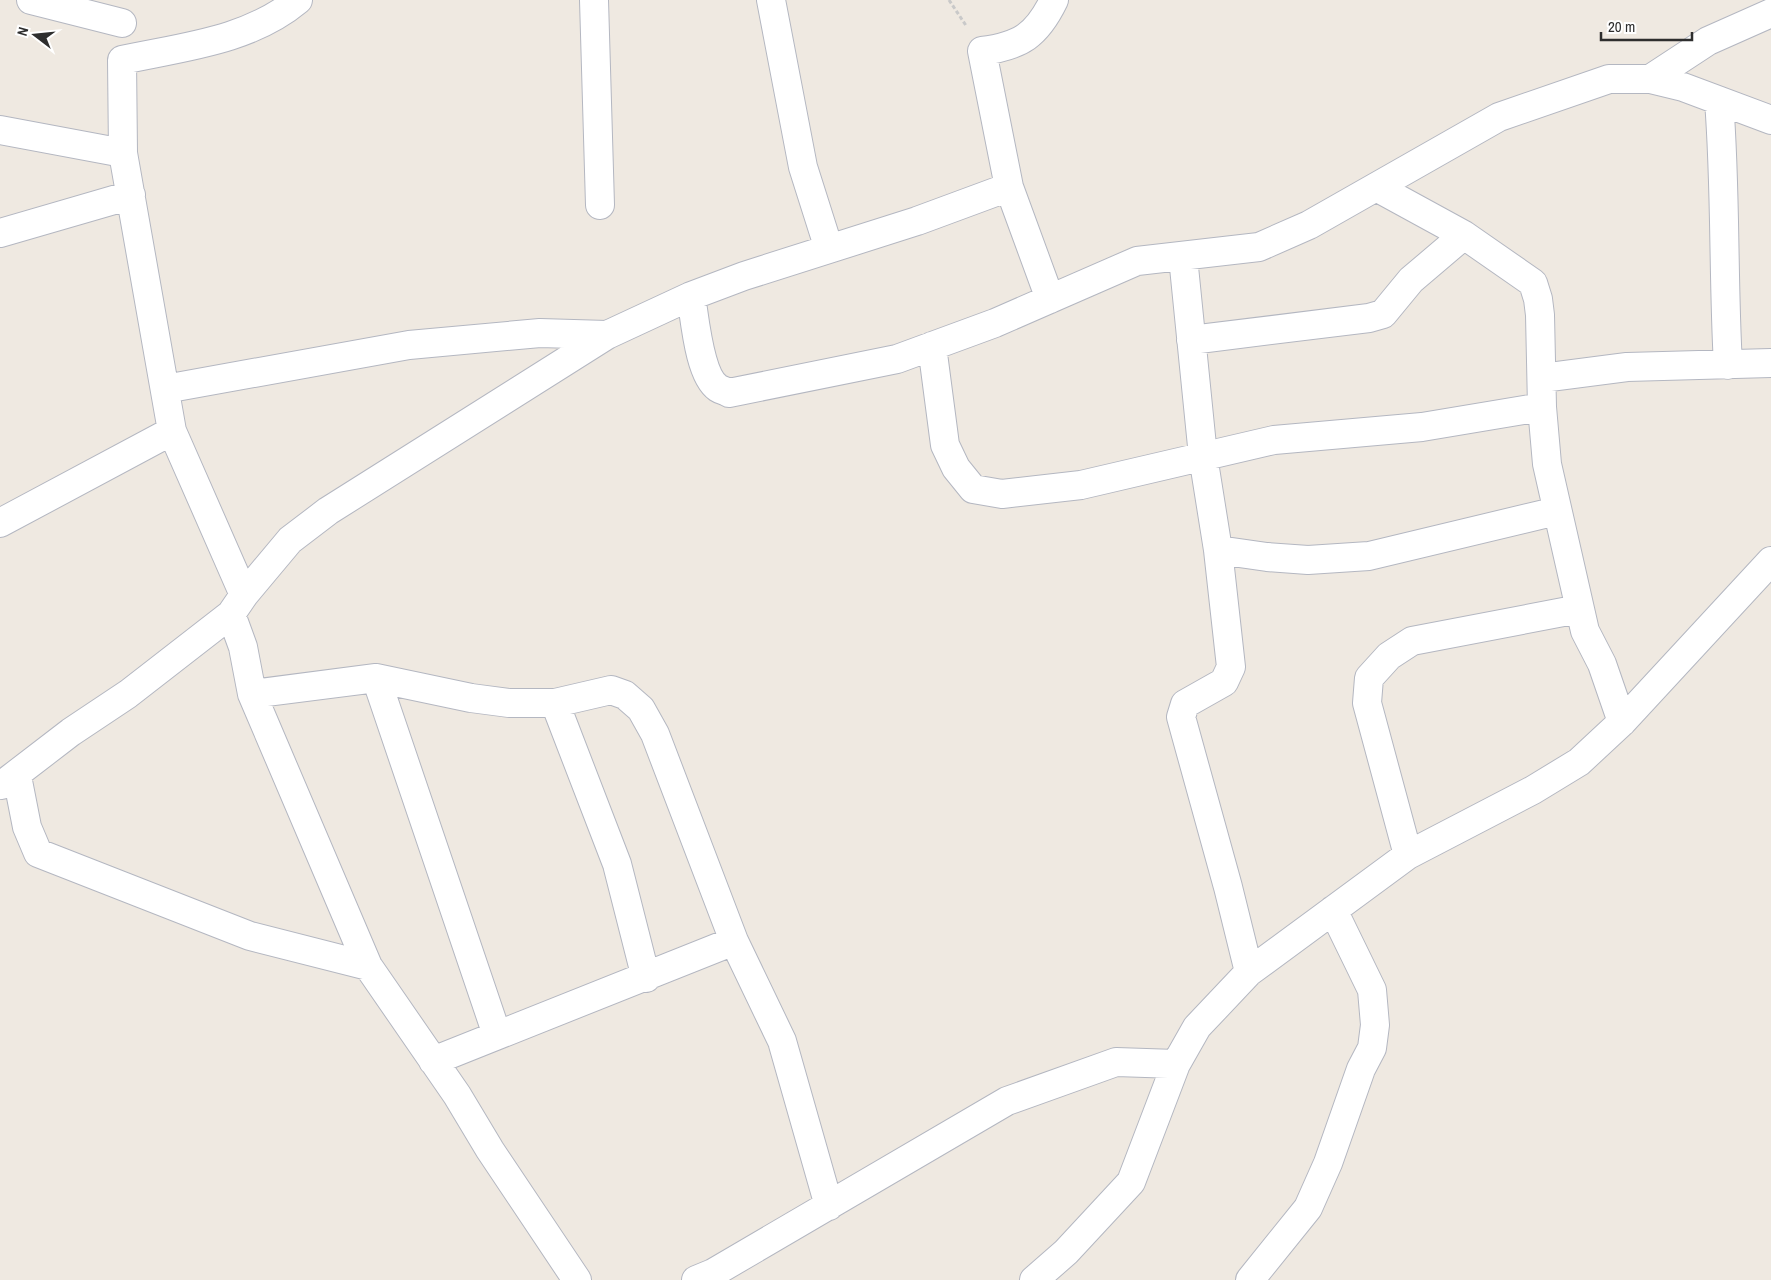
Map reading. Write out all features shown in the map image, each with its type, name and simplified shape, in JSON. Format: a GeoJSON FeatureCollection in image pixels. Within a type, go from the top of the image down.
{"type":"FeatureCollection","features":[{"type":"Feature","properties":{"kind":"street"},"geometry":{"type":"LineString","coordinates":[[31,0],[123,12],[123,153],[172,431],[237,605],[252,694],[368,966],[577,1280]]}},
{"type":"Feature","properties":{"kind":"street"},"geometry":{"type":"LineString","coordinates":[[122,60],[225,39],[282,14],[298,0]]}},
{"type":"Feature","properties":{"kind":"street"},"geometry":{"type":"LineString","coordinates":[[594,0],[600,205]]}},
{"type":"Feature","properties":{"kind":"street"},"geometry":{"type":"LineString","coordinates":[[771,0],[803,167],[829,249]]}},
{"type":"Feature","properties":{"kind":"street"},"geometry":{"type":"LineString","coordinates":[[1050,299],[1009,187],[982,51],[1005,48],[1023,40],[1044,22],[1054,0]]}},
{"type":"Feature","properties":{"kind":"street"},"geometry":{"type":"LineString","coordinates":[[1650,79],[1708,41],[1771,13]]}},
{"type":"Feature","properties":{"kind":"street"},"geometry":{"type":"LineString","coordinates":[[691,296],[703,364],[708,377],[718,388],[729,392],[897,359],[994,323],[1137,261],[1259,247],[1310,225],[1500,117],[1608,79],[1650,79],[1683,87],[1771,120]]}},
{"type":"Feature","properties":{"kind":"street"},"geometry":{"type":"LineString","coordinates":[[1719,100],[1724,168],[1724,287],[1728,365]]}},
{"type":"Feature","properties":{"kind":"street"},"geometry":{"type":"LineString","coordinates":[[0,130],[123,153]]}},
{"type":"Feature","properties":{"kind":"street"},"geometry":{"type":"LineString","coordinates":[[368,966],[250,936],[38,853],[8,781],[100,711],[128,694],[237,605],[290,540],[328,511],[607,335],[691,296],[917,221],[1009,187]]}},
{"type":"Feature","properties":{"kind":"street"},"geometry":{"type":"LineString","coordinates":[[1378,188],[1464,235],[1533,283],[1540,315],[1542,407],[1547,464],[1584,631],[1602,664],[1622,722]]}},
{"type":"Feature","properties":{"kind":"street"},"geometry":{"type":"LineString","coordinates":[[0,233],[131,195]]}},
{"type":"Feature","properties":{"kind":"street"},"geometry":{"type":"LineString","coordinates":[[1191,340],[1369,318],[1383,314],[1411,280],[1464,235]]}},
{"type":"Feature","properties":{"kind":"street"},"geometry":{"type":"LineString","coordinates":[[1183,257],[1203,456],[1218,550],[1231,667],[1224,682],[1185,704],[1181,718],[1250,972]]}},
{"type":"Feature","properties":{"kind":"street"},"geometry":{"type":"LineString","coordinates":[[165,389],[409,346],[540,333],[607,335]]}},
{"type":"Feature","properties":{"kind":"street"},"geometry":{"type":"LineString","coordinates":[[932,346],[945,445],[956,468],[973,489],[1002,494],[1081,485],[1274,440],[1422,427],[1542,407]]}},
{"type":"Feature","properties":{"kind":"street"},"geometry":{"type":"LineString","coordinates":[[1542,378],[1627,367],[1771,363]]}},
{"type":"Feature","properties":{"kind":"street"},"geometry":{"type":"LineString","coordinates":[[0,523],[172,431]]}},
{"type":"Feature","properties":{"kind":"street"},"geometry":{"type":"LineString","coordinates":[[1218,550],[1267,557],[1308,560],[1369,556],[1557,511]]}},
{"type":"Feature","properties":{"kind":"street"},"geometry":{"type":"LineString","coordinates":[[1034,1280],[1066,1252],[1131,1182],[1176,1064],[1197,1027],[1250,972],[1408,855],[1534,790],[1579,762],[1622,722],[1771,561]]}},
{"type":"Feature","properties":{"kind":"street"},"geometry":{"type":"LineString","coordinates":[[1408,855],[1368,704],[1370,678],[1390,656],[1412,641],[1579,609]]}},
{"type":"Feature","properties":{"kind":"street"},"geometry":{"type":"LineString","coordinates":[[252,694],[376,678],[471,698],[509,703],[555,703],[611,690],[625,695],[641,709],[655,734],[734,940],[782,1042],[829,1206]]}},
{"type":"Feature","properties":{"kind":"street"},"geometry":{"type":"LineString","coordinates":[[376,678],[497,1036]]}},
{"type":"Feature","properties":{"kind":"street"},"geometry":{"type":"LineString","coordinates":[[555,703],[617,864],[646,978]]}},
{"type":"Feature","properties":{"kind":"street"},"geometry":{"type":"LineString","coordinates":[[1250,1280],[1308,1208],[1328,1164],[1361,1069],[1372,1048],[1375,1025],[1372,990],[1333,910]]}},
{"type":"Feature","properties":{"kind":"street"},"geometry":{"type":"LineString","coordinates":[[433,1061],[646,978],[734,940]]}},
{"type":"Feature","properties":{"kind":"street"},"geometry":{"type":"LineString","coordinates":[[696,1280],[713,1273],[1007,1101],[1116,1062],[1176,1064]]}}]}
